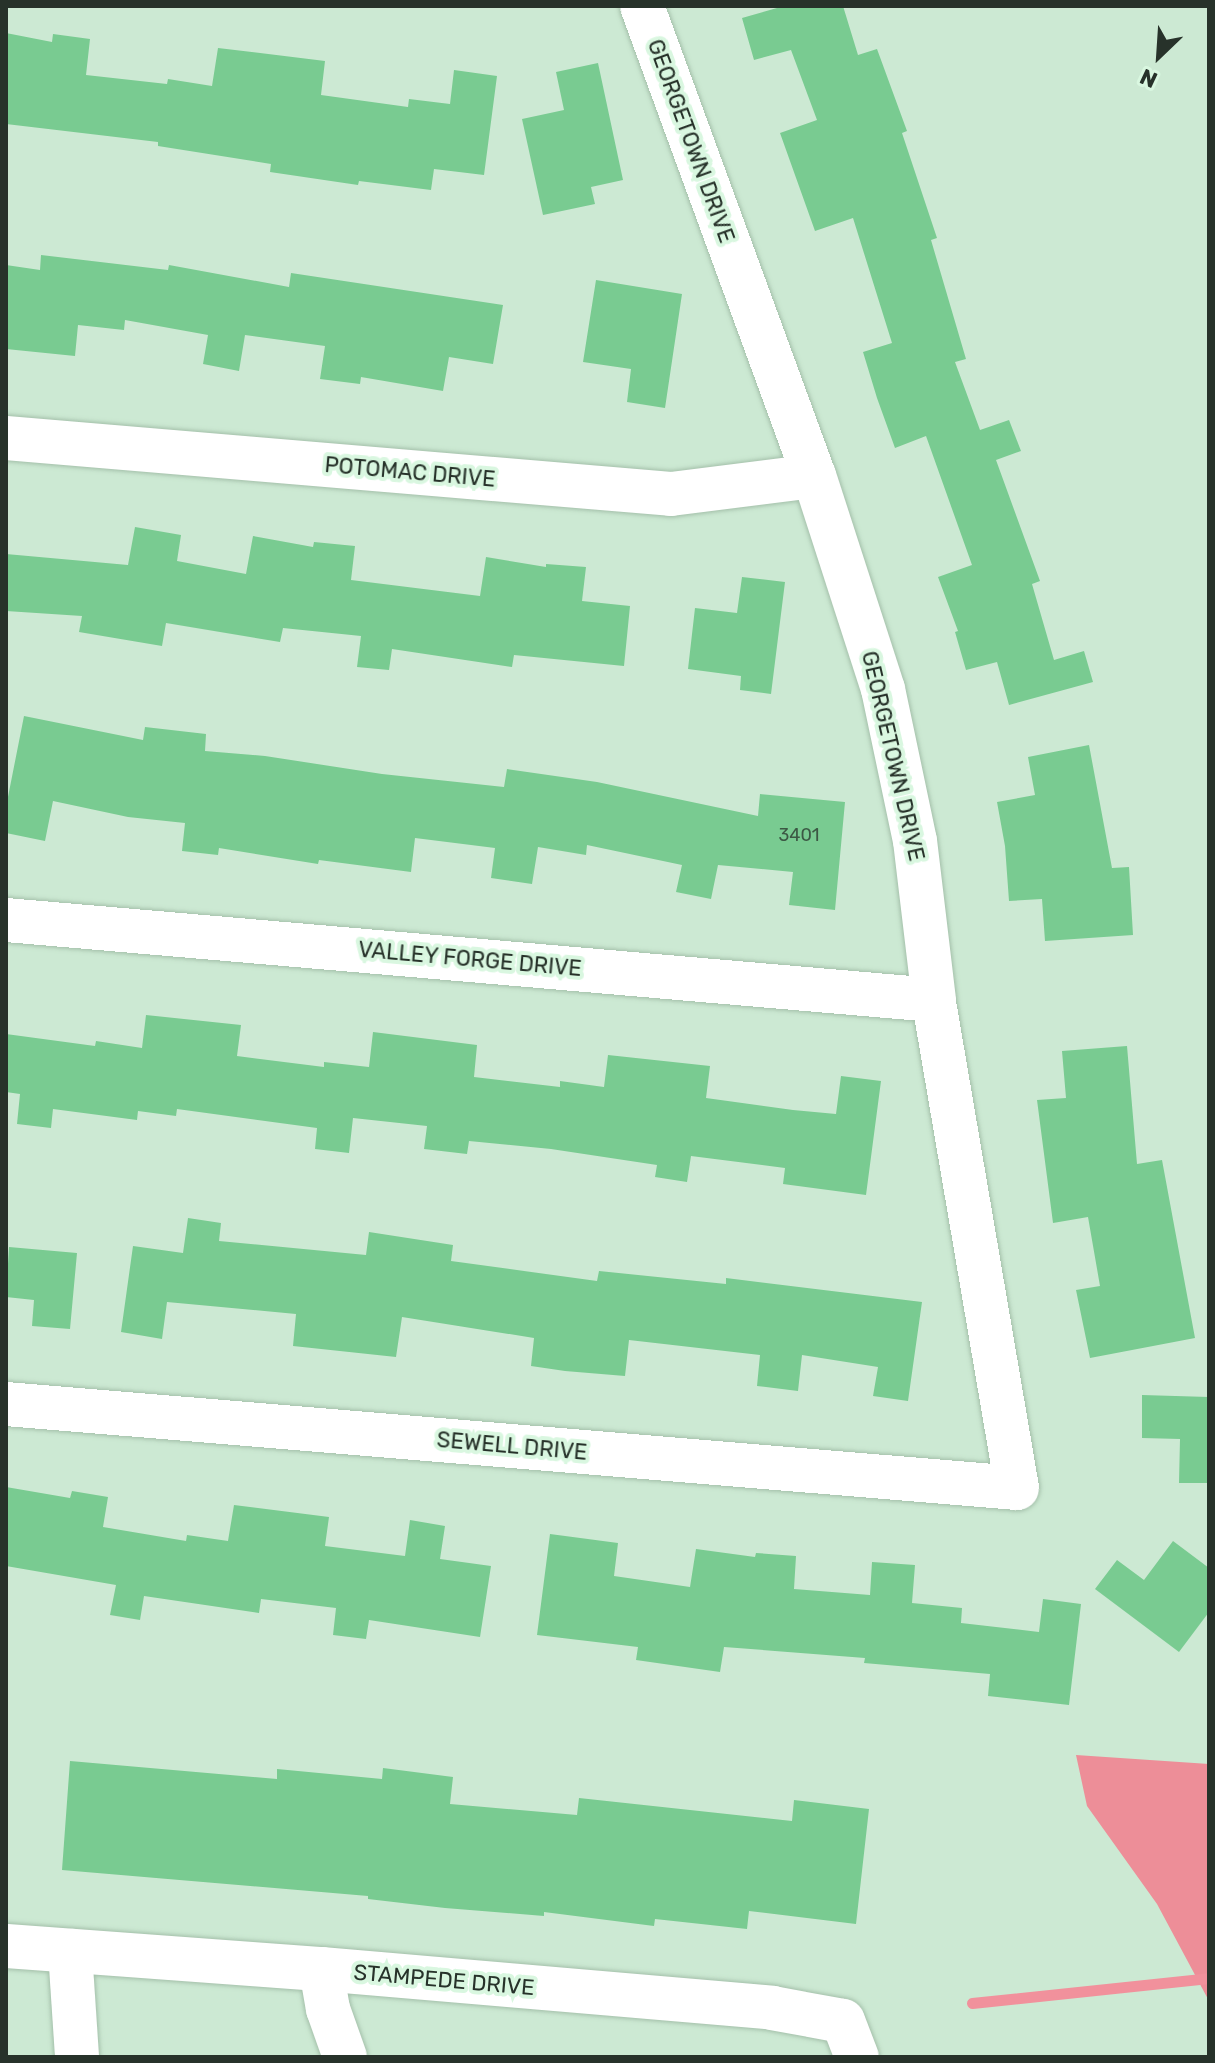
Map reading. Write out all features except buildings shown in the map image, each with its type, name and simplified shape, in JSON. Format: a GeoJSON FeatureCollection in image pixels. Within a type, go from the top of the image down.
{"type":"FeatureCollection","features":[{"type":"Feature","properties":{"kind":"street","name":"GEORGETOWN DRIVE"},"geometry":{"type":"LineString","coordinates":[[642,6],[814,476],[883,689],[915,841],[934,1000],[1017,1488]]}},
{"type":"Feature","properties":{"kind":"street","name":"POTOMAC DRIVE"},"geometry":{"type":"LineString","coordinates":[[6,438],[671,494],[814,476]]}},
{"type":"Feature","properties":{"kind":"street","name":"VALLEY FORGE DRIVE"},"geometry":{"type":"LineString","coordinates":[[6,920],[934,1000]]}},
{"type":"Feature","properties":{"kind":"street","name":"SEWELL DRIVE"},"geometry":{"type":"LineString","coordinates":[[6,1404],[1017,1488]]}},
{"type":"Feature","properties":{"kind":"street","name":"STAMPEDE DRIVE"},"geometry":{"type":"LineString","coordinates":[[6,1946],[321,1969],[772,2008],[843,2021],[857,2057]]}},
{"type":"Feature","properties":{"kind":"street"},"geometry":{"type":"LineString","coordinates":[[70,1951],[77,2057]]}},
{"type":"Feature","properties":{"kind":"street"},"geometry":{"type":"LineString","coordinates":[[321,1969],[328,2009],[345,2057]]}},
{"type":"Feature","properties":{"kind":"shaded area"},"geometry":{"type":"Polygon","coordinates":[[[1076,1755],[1209,1764],[1209,2001],[1157,1904],[1087,1806],[1076,1755]]]}},
{"type":"Feature","properties":{"kind":"waterway"},"geometry":{"type":"LineString","coordinates":[[972,2003],[1209,1978]]}}]}
